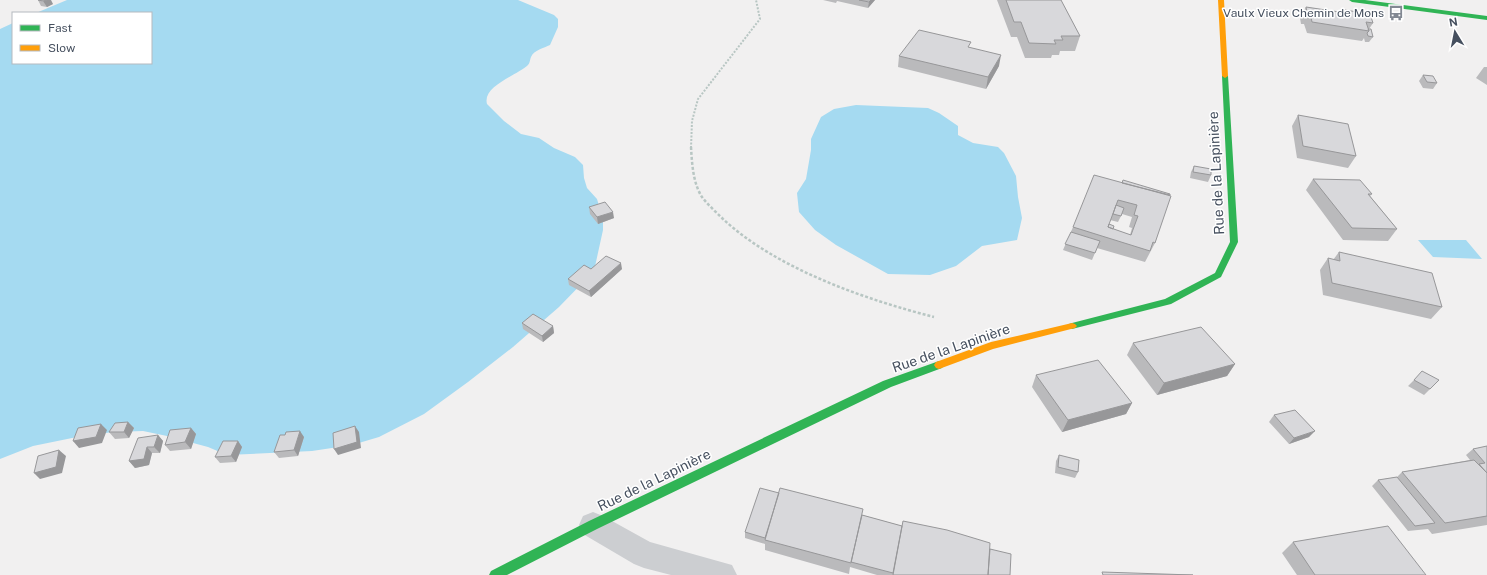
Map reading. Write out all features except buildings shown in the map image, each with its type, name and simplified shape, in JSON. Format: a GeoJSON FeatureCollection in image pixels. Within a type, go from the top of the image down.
{"type":"FeatureCollection","features":[{"type":"Feature","properties":{"kind":"street","name":"Rue de la Lapinière"},"geometry":{"type":"LineString","coordinates":[[495,575],[593,525],[888,384],[991,346],[1168,302],[1218,275],[1234,242],[1221,0]]}},
{"type":"Feature","properties":{"kind":"street"},"geometry":{"type":"LineString","coordinates":[[1352,0],[1487,18]]}},
{"type":"Feature","properties":{"kind":"street"},"geometry":{"type":"LineString","coordinates":[[593,525],[644,554],[722,575]]}},
{"type":"Feature","properties":{"kind":"path"},"geometry":{"type":"LineString","coordinates":[[756,0],[760,19],[698,99],[692,113],[690,138],[695,178],[701,196],[730,226],[764,251],[794,267],[822,281],[904,309],[934,317]]}},
{"type":"Feature","properties":{"kind":"water"},"geometry":{"type":"Polygon","coordinates":[[[67,0],[518,0],[554,15],[558,19],[558,27],[550,45],[534,53],[528,65],[495,86],[487,98],[487,104],[504,121],[521,134],[539,138],[554,148],[575,157],[583,165],[584,178],[587,188],[597,199],[603,219],[603,230],[594,271],[559,307],[513,347],[468,382],[424,414],[379,437],[352,445],[312,451],[227,455],[208,447],[143,431],[113,432],[77,437],[33,446],[0,459],[0,29],[12,23],[12,64],[152,64],[152,12],[38,12],[67,0]]]}},
{"type":"Feature","properties":{"kind":"water"},"geometry":{"type":"Polygon","coordinates":[[[856,105],[928,108],[939,113],[958,126],[958,135],[973,143],[998,147],[1004,153],[1016,176],[1022,218],[1017,240],[982,246],[956,266],[930,275],[888,274],[836,245],[815,230],[799,212],[797,193],[806,179],[811,150],[811,139],[821,117],[834,109],[856,105]]]}},
{"type":"Feature","properties":{"kind":"water"},"geometry":{"type":"Polygon","coordinates":[[[1418,240],[1466,240],[1482,259],[1433,257],[1418,240]]]}},
{"type":"Feature","properties":{"kind":"traffic: fast"},"geometry":{"type":"LineString","coordinates":[[1352,0],[1487,18]]}},
{"type":"Feature","properties":{"kind":"traffic: fast"},"geometry":{"type":"LineString","coordinates":[[1072,326],[1168,302],[1218,275],[1234,242],[1225,76]]}},
{"type":"Feature","properties":{"kind":"traffic: fast"},"geometry":{"type":"LineString","coordinates":[[495,575],[593,525],[887,384],[939,365]]}},
{"type":"Feature","properties":{"kind":"traffic: slow"},"geometry":{"type":"LineString","coordinates":[[1221,0],[1225,76]]}},
{"type":"Feature","properties":{"kind":"traffic: slow"},"geometry":{"type":"LineString","coordinates":[[939,365],[991,346],[1072,326]]}},
{"type":"Feature","properties":{"kind":"place","name":"Vaulx Vieux Chemin de Mons"},"geometry":{"type":"Point","coordinates":[1396,13]}}]}
